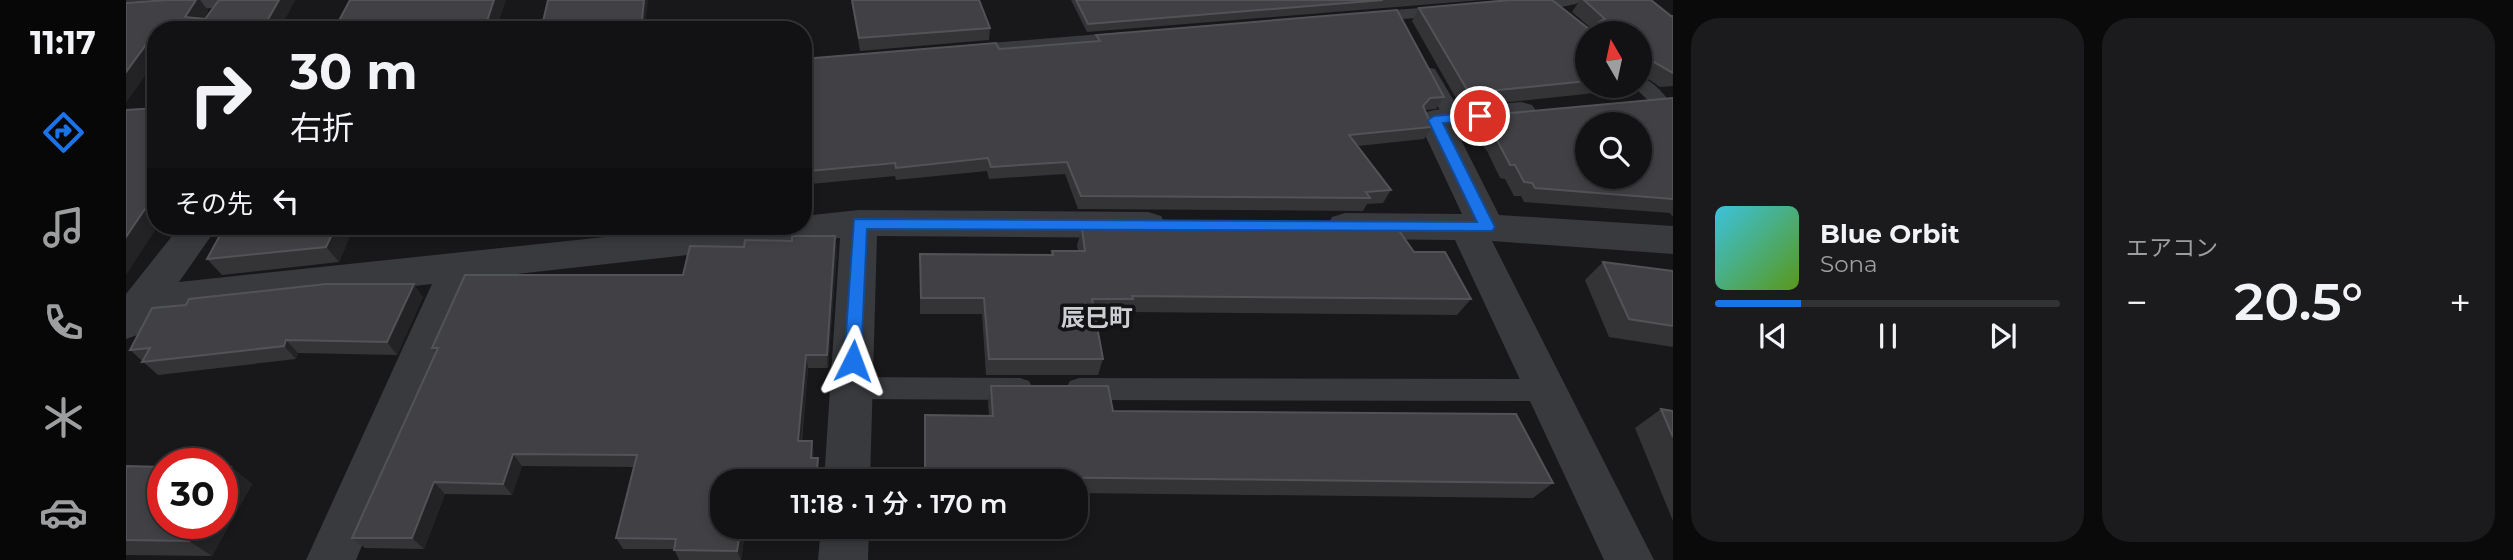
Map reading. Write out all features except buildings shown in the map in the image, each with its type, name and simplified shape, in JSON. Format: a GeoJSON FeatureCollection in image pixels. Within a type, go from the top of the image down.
{"type":"FeatureCollection","features":[{"type":"Feature","properties":{"kind":"street"},"geometry":{"type":"LineString","coordinates":[[1550,110],[1434,120],[1546,390],[1629,560]]}},
{"type":"Feature","properties":{"kind":"street"},"geometry":{"type":"LineString","coordinates":[[848,469],[859,223]]}},
{"type":"Feature","properties":{"kind":"street"},"geometry":{"type":"LineString","coordinates":[[812,228],[859,223],[1186,225]]}},
{"type":"Feature","properties":{"kind":"street"},"geometry":{"type":"LineString","coordinates":[[1307,226],[1477,227],[1673,240]]}},
{"type":"Feature","properties":{"kind":"street"},"geometry":{"type":"LineString","coordinates":[[134,312],[193,235]]}},
{"type":"Feature","properties":{"kind":"street"},"geometry":{"type":"LineString","coordinates":[[134,312],[459,267],[750,235]]}},
{"type":"Feature","properties":{"kind":"street"},"geometry":{"type":"LineString","coordinates":[[331,560],[459,267]]}},
{"type":"Feature","properties":{"kind":"street"},"geometry":{"type":"LineString","coordinates":[[843,560],[844,539]]}},
{"type":"Feature","properties":{"kind":"lane"},"geometry":{"type":"LineString","coordinates":[[126,10],[251,0]]}},
{"type":"Feature","properties":{"kind":"lane"},"geometry":{"type":"LineString","coordinates":[[1507,6],[1575,0]]}},
{"type":"Feature","properties":{"kind":"lane"},"geometry":{"type":"LineString","coordinates":[[212,20],[225,2]]}},
{"type":"Feature","properties":{"kind":"lane"},"geometry":{"type":"LineString","coordinates":[[1548,2],[1567,20]]}},
{"type":"Feature","properties":{"kind":"lane"},"geometry":{"type":"LineString","coordinates":[[1356,18],[1466,9]]}},
{"type":"Feature","properties":{"kind":"lane"},"geometry":{"type":"LineString","coordinates":[[1398,15],[1410,38]]}},
{"type":"Feature","properties":{"kind":"lane"},"geometry":{"type":"LineString","coordinates":[[956,51],[1149,35]]}},
{"type":"Feature","properties":{"kind":"lane"},"geometry":{"type":"LineString","coordinates":[[1423,61],[1454,118]]}},
{"type":"Feature","properties":{"kind":"lane"},"geometry":{"type":"LineString","coordinates":[[851,388],[1546,390]]}},
{"type":"Feature","properties":{"kind":"district","name":"辰巳町"},"geometry":{"type":"Point","coordinates":[1097,317]}},
{"type":"Feature","properties":{"kind":"route"},"geometry":{"type":"LineString","coordinates":[[853,361],[859,223],[1487,227],[1434,120],[1480,116]]}}]}
